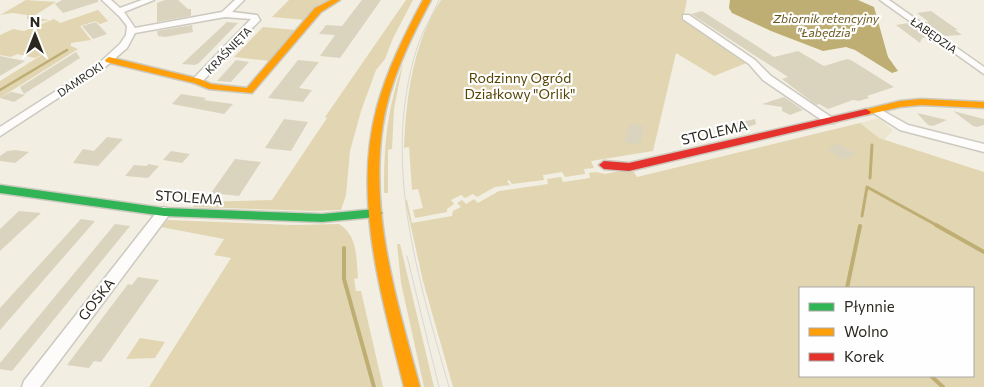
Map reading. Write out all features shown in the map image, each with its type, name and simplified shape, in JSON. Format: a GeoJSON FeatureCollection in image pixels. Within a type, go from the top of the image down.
{"type":"FeatureCollection","features":[{"type":"Feature","properties":{"kind":"street"},"geometry":{"type":"LineString","coordinates":[[106,0],[129,23],[131,31]]}},
{"type":"Feature","properties":{"kind":"street"},"geometry":{"type":"LineString","coordinates":[[118,11],[150,0]]}},
{"type":"Feature","properties":{"kind":"street","name":"KRAŚNIĘTA"},"geometry":{"type":"LineString","coordinates":[[225,14],[240,0]]}},
{"type":"Feature","properties":{"kind":"street"},"geometry":{"type":"LineString","coordinates":[[198,81],[209,86],[250,91],[318,10],[336,0]]}},
{"type":"Feature","properties":{"kind":"street"},"geometry":{"type":"LineString","coordinates":[[412,387],[386,272],[376,213],[374,166],[376,138],[381,114],[413,25],[426,0]]}},
{"type":"Feature","properties":{"kind":"street","name":"ŁABĘDZIA"},"geometry":{"type":"LineString","coordinates":[[884,0],[984,71]]}},
{"type":"Feature","properties":{"kind":"street","name":"KRAŚNIĘTA"},"geometry":{"type":"LineString","coordinates":[[109,60],[198,81],[256,20],[254,17],[249,16],[225,14],[131,31]]}},
{"type":"Feature","properties":{"kind":"street"},"geometry":{"type":"LineString","coordinates":[[686,17],[752,62],[768,78],[830,121]]}},
{"type":"Feature","properties":{"kind":"street","name":"DAMROKI"},"geometry":{"type":"LineString","coordinates":[[0,132],[109,60],[124,46],[131,31]]}},
{"type":"Feature","properties":{"kind":"street","name":"STOLEMA"},"geometry":{"type":"LineString","coordinates":[[604,165],[629,167],[876,110],[921,102],[984,105]]}},
{"type":"Feature","properties":{"kind":"street"},"geometry":{"type":"LineString","coordinates":[[876,110],[904,128],[984,148]]}},
{"type":"Feature","properties":{"kind":"street","name":"STOLEMA"},"geometry":{"type":"LineString","coordinates":[[0,189],[164,212],[322,218],[376,213]]}},
{"type":"Feature","properties":{"kind":"street","name":"GOSKA"},"geometry":{"type":"LineString","coordinates":[[30,387],[164,212]]}},
{"type":"Feature","properties":{"kind":"shaded area"},"geometry":{"type":"Polygon","coordinates":[[[879,118],[893,130],[884,140],[860,123],[879,118]]]}},
{"type":"Feature","properties":{"kind":"green space"},"geometry":{"type":"Polygon","coordinates":[[[26,0],[56,2],[32,17],[49,20],[32,21],[27,19],[27,15],[12,13],[0,15],[26,0]]]}},
{"type":"Feature","properties":{"kind":"green space"},"geometry":{"type":"Polygon","coordinates":[[[289,0],[331,0],[319,4],[305,20],[272,17],[289,0]]]}},
{"type":"Feature","properties":{"kind":"green space"},"geometry":{"type":"Polygon","coordinates":[[[406,0],[413,0],[393,38],[385,59],[376,70],[361,111],[350,151],[346,195],[341,210],[314,211],[193,207],[197,202],[272,200],[327,118],[325,117],[406,0]]]}},
{"type":"Feature","properties":{"kind":"green space","name":"Rodzinny Ogród Działkowy \"Orlik\""},"geometry":{"type":"Polygon","coordinates":[[[441,0],[687,0],[683,19],[749,62],[714,76],[676,53],[653,151],[591,161],[594,168],[584,169],[585,174],[565,177],[562,172],[543,175],[544,180],[512,184],[509,180],[507,181],[510,185],[495,187],[477,197],[473,194],[465,198],[461,195],[451,200],[454,204],[447,209],[447,212],[415,218],[413,210],[423,208],[418,189],[412,190],[409,147],[404,148],[409,90],[424,34],[441,0]]]}},
{"type":"Feature","properties":{"kind":"green space"},"geometry":{"type":"Polygon","coordinates":[[[98,10],[108,21],[100,24],[96,21],[80,26],[91,40],[71,43],[71,46],[78,49],[0,98],[0,81],[45,53],[35,58],[17,54],[11,57],[0,55],[0,35],[13,29],[24,31],[54,19],[60,23],[98,10]]]}},
{"type":"Feature","properties":{"kind":"green space"},"geometry":{"type":"Polygon","coordinates":[[[263,27],[296,30],[270,61],[234,57],[263,27]]]}},
{"type":"Feature","properties":{"kind":"green space"},"geometry":{"type":"Polygon","coordinates":[[[403,63],[394,109],[392,149],[388,150],[388,193],[384,193],[385,158],[390,112],[403,63]]]}},
{"type":"Feature","properties":{"kind":"green space"},"geometry":{"type":"Polygon","coordinates":[[[860,123],[879,138],[984,172],[984,387],[453,387],[423,281],[405,200],[407,200],[412,223],[452,216],[453,211],[461,207],[457,203],[462,200],[466,204],[474,199],[478,203],[499,191],[548,184],[547,179],[561,177],[563,182],[590,178],[589,173],[605,174],[632,169],[637,177],[860,123]]]}},
{"type":"Feature","properties":{"kind":"green space"},"geometry":{"type":"Polygon","coordinates":[[[168,220],[292,225],[339,224],[350,235],[355,248],[358,278],[354,279],[356,291],[361,291],[383,387],[149,387],[231,258],[214,255],[224,239],[161,227],[168,220]]]}},
{"type":"Feature","properties":{"kind":"green space"},"geometry":{"type":"Polygon","coordinates":[[[397,244],[400,244],[434,387],[424,387],[401,283],[397,244]]]}},
{"type":"Feature","properties":{"kind":"green space"},"geometry":{"type":"Polygon","coordinates":[[[140,338],[165,342],[155,358],[126,359],[140,338]]]}},
{"type":"Feature","properties":{"kind":"water","name":"Zbiornik retencyjny \"Łabędzia\""},"geometry":{"type":"Polygon","coordinates":[[[730,0],[858,0],[874,7],[888,57],[898,71],[892,73],[855,50],[846,47],[823,51],[771,31],[732,13],[729,8],[730,0]]]}},
{"type":"Feature","properties":{"kind":"building"},"geometry":{"type":"Polygon","coordinates":[[[62,0],[98,0],[98,2],[63,13],[55,4],[62,0]]]}},
{"type":"Feature","properties":{"kind":"building"},"geometry":{"type":"Polygon","coordinates":[[[165,0],[178,0],[188,9],[191,9],[191,16],[157,22],[157,3],[165,0]]]}},
{"type":"Feature","properties":{"kind":"building"},"geometry":{"type":"Polygon","coordinates":[[[362,0],[381,0],[340,58],[320,56],[335,35],[319,34],[326,25],[342,26],[362,0]]]}},
{"type":"Feature","properties":{"kind":"building"},"geometry":{"type":"Polygon","coordinates":[[[702,11],[774,57],[798,51],[824,66],[847,59],[851,60],[894,87],[867,96],[869,98],[859,101],[853,100],[828,109],[819,104],[816,105],[782,79],[788,77],[691,14],[702,11]]]}},
{"type":"Feature","properties":{"kind":"building"},"geometry":{"type":"Polygon","coordinates":[[[931,11],[958,30],[955,30],[962,35],[944,36],[923,22],[929,22],[917,13],[931,11]]]}},
{"type":"Feature","properties":{"kind":"building"},"geometry":{"type":"Polygon","coordinates":[[[96,22],[107,34],[93,39],[82,26],[96,22]]]}},
{"type":"Feature","properties":{"kind":"building"},"geometry":{"type":"Polygon","coordinates":[[[227,22],[238,23],[199,63],[195,65],[182,64],[227,22]]]}},
{"type":"Feature","properties":{"kind":"building"},"geometry":{"type":"Polygon","coordinates":[[[909,23],[929,37],[922,38],[920,43],[896,25],[909,23]]]}},
{"type":"Feature","properties":{"kind":"building"},"geometry":{"type":"Polygon","coordinates":[[[192,25],[193,32],[165,37],[158,36],[157,31],[192,25]]]}},
{"type":"Feature","properties":{"kind":"building"},"geometry":{"type":"Polygon","coordinates":[[[76,52],[80,58],[24,94],[20,87],[76,52]]]}},
{"type":"Feature","properties":{"kind":"building"},"geometry":{"type":"Polygon","coordinates":[[[0,56],[25,61],[0,76],[0,56]]]}},
{"type":"Feature","properties":{"kind":"building"},"geometry":{"type":"Polygon","coordinates":[[[236,60],[249,62],[231,82],[217,81],[236,60]]]}},
{"type":"Feature","properties":{"kind":"building"},"geometry":{"type":"Polygon","coordinates":[[[298,60],[319,62],[299,88],[312,90],[303,102],[268,98],[298,60]]]}},
{"type":"Feature","properties":{"kind":"building"},"geometry":{"type":"Polygon","coordinates":[[[11,92],[25,95],[14,102],[0,98],[11,92]]]}},
{"type":"Feature","properties":{"kind":"building"},"geometry":{"type":"Polygon","coordinates":[[[181,94],[206,98],[204,100],[233,104],[224,114],[172,104],[181,94]]]}},
{"type":"Feature","properties":{"kind":"building"},"geometry":{"type":"Polygon","coordinates":[[[784,97],[803,110],[790,115],[782,111],[782,107],[762,104],[784,97]]]}},
{"type":"Feature","properties":{"kind":"building"},"geometry":{"type":"Polygon","coordinates":[[[953,111],[984,119],[984,125],[973,126],[953,111]]]}},
{"type":"Feature","properties":{"kind":"building"},"geometry":{"type":"Polygon","coordinates":[[[917,113],[947,120],[933,126],[928,125],[917,113]]]}},
{"type":"Feature","properties":{"kind":"building"},"geometry":{"type":"Polygon","coordinates":[[[284,119],[308,122],[291,151],[265,148],[284,119]]]}},
{"type":"Feature","properties":{"kind":"building"},"geometry":{"type":"Polygon","coordinates":[[[755,119],[756,124],[725,136],[717,127],[755,119]]]}},
{"type":"Feature","properties":{"kind":"building"},"geometry":{"type":"Polygon","coordinates":[[[630,123],[644,126],[640,145],[624,142],[630,123]]]}},
{"type":"Feature","properties":{"kind":"building"},"geometry":{"type":"Polygon","coordinates":[[[107,137],[123,139],[98,166],[73,163],[83,149],[94,151],[107,137]]]}},
{"type":"Feature","properties":{"kind":"building"},"geometry":{"type":"Polygon","coordinates":[[[838,143],[855,153],[844,160],[827,149],[838,143]]]}},
{"type":"Feature","properties":{"kind":"building"},"geometry":{"type":"Polygon","coordinates":[[[7,151],[29,152],[15,163],[0,161],[0,156],[7,151]]]}},
{"type":"Feature","properties":{"kind":"building"},"geometry":{"type":"Polygon","coordinates":[[[171,151],[190,154],[182,163],[163,160],[171,151]]]}},
{"type":"Feature","properties":{"kind":"building"},"geometry":{"type":"Polygon","coordinates":[[[235,159],[261,162],[239,196],[211,193],[235,159]]]}},
{"type":"Feature","properties":{"kind":"building"},"geometry":{"type":"Polygon","coordinates":[[[148,164],[159,166],[148,178],[125,176],[134,165],[147,166],[148,164]]]}},
{"type":"Feature","properties":{"kind":"building"},"geometry":{"type":"Polygon","coordinates":[[[19,211],[41,213],[0,251],[0,229],[19,211]]]}},
{"type":"Feature","properties":{"kind":"building"},"geometry":{"type":"Polygon","coordinates":[[[81,219],[95,221],[0,330],[0,308],[81,219]]]}},
{"type":"Feature","properties":{"kind":"building"},"geometry":{"type":"Polygon","coordinates":[[[115,224],[130,226],[12,371],[0,369],[0,363],[115,224]]]}},
{"type":"Feature","properties":{"kind":"building"},"geometry":{"type":"Polygon","coordinates":[[[138,277],[159,280],[101,362],[94,361],[89,368],[67,365],[128,284],[132,285],[138,277]]]}},
{"type":"Feature","properties":{"kind":"waterway"},"geometry":{"type":"LineString","coordinates":[[0,90],[67,50]]}},
{"type":"Feature","properties":{"kind":"waterway"},"geometry":{"type":"LineString","coordinates":[[870,178],[872,145]]}},
{"type":"Feature","properties":{"kind":"waterway"},"geometry":{"type":"LineString","coordinates":[[862,216],[867,187],[938,226]]}},
{"type":"Feature","properties":{"kind":"waterway"},"geometry":{"type":"LineString","coordinates":[[936,225],[984,252]]}},
{"type":"Feature","properties":{"kind":"waterway"},"geometry":{"type":"LineString","coordinates":[[847,287],[860,226]]}},
{"type":"Feature","properties":{"kind":"waterway"},"geometry":{"type":"LineString","coordinates":[[344,248],[344,279],[374,387]]}},
{"type":"Feature","properties":{"kind":"waterway"},"geometry":{"type":"LineString","coordinates":[[932,377],[943,387]]}},
{"type":"Feature","properties":{"kind":"tram line"},"geometry":{"type":"LineString","coordinates":[[439,0],[419,42],[407,91],[402,134],[403,176],[408,219],[416,261],[449,387]]}},
{"type":"Feature","properties":{"kind":"tram line"},"geometry":{"type":"LineString","coordinates":[[407,256],[439,387]]}},
{"type":"Feature","properties":{"kind":"traffic: fast"},"geometry":{"type":"LineString","coordinates":[[0,189],[164,212],[322,218],[376,213]]}},
{"type":"Feature","properties":{"kind":"traffic: slow"},"geometry":{"type":"LineString","coordinates":[[109,60],[197,81],[209,86],[249,91],[318,10],[336,0]]}},
{"type":"Feature","properties":{"kind":"traffic: slow"},"geometry":{"type":"LineString","coordinates":[[412,387],[381,257],[376,223],[374,157],[378,124],[391,76],[404,45],[427,0]]}},
{"type":"Feature","properties":{"kind":"traffic: slow"},"geometry":{"type":"LineString","coordinates":[[866,112],[900,104],[921,102],[984,105]]}},
{"type":"Feature","properties":{"kind":"traffic: jam"},"geometry":{"type":"LineString","coordinates":[[604,165],[629,167],[866,112]]}}]}
